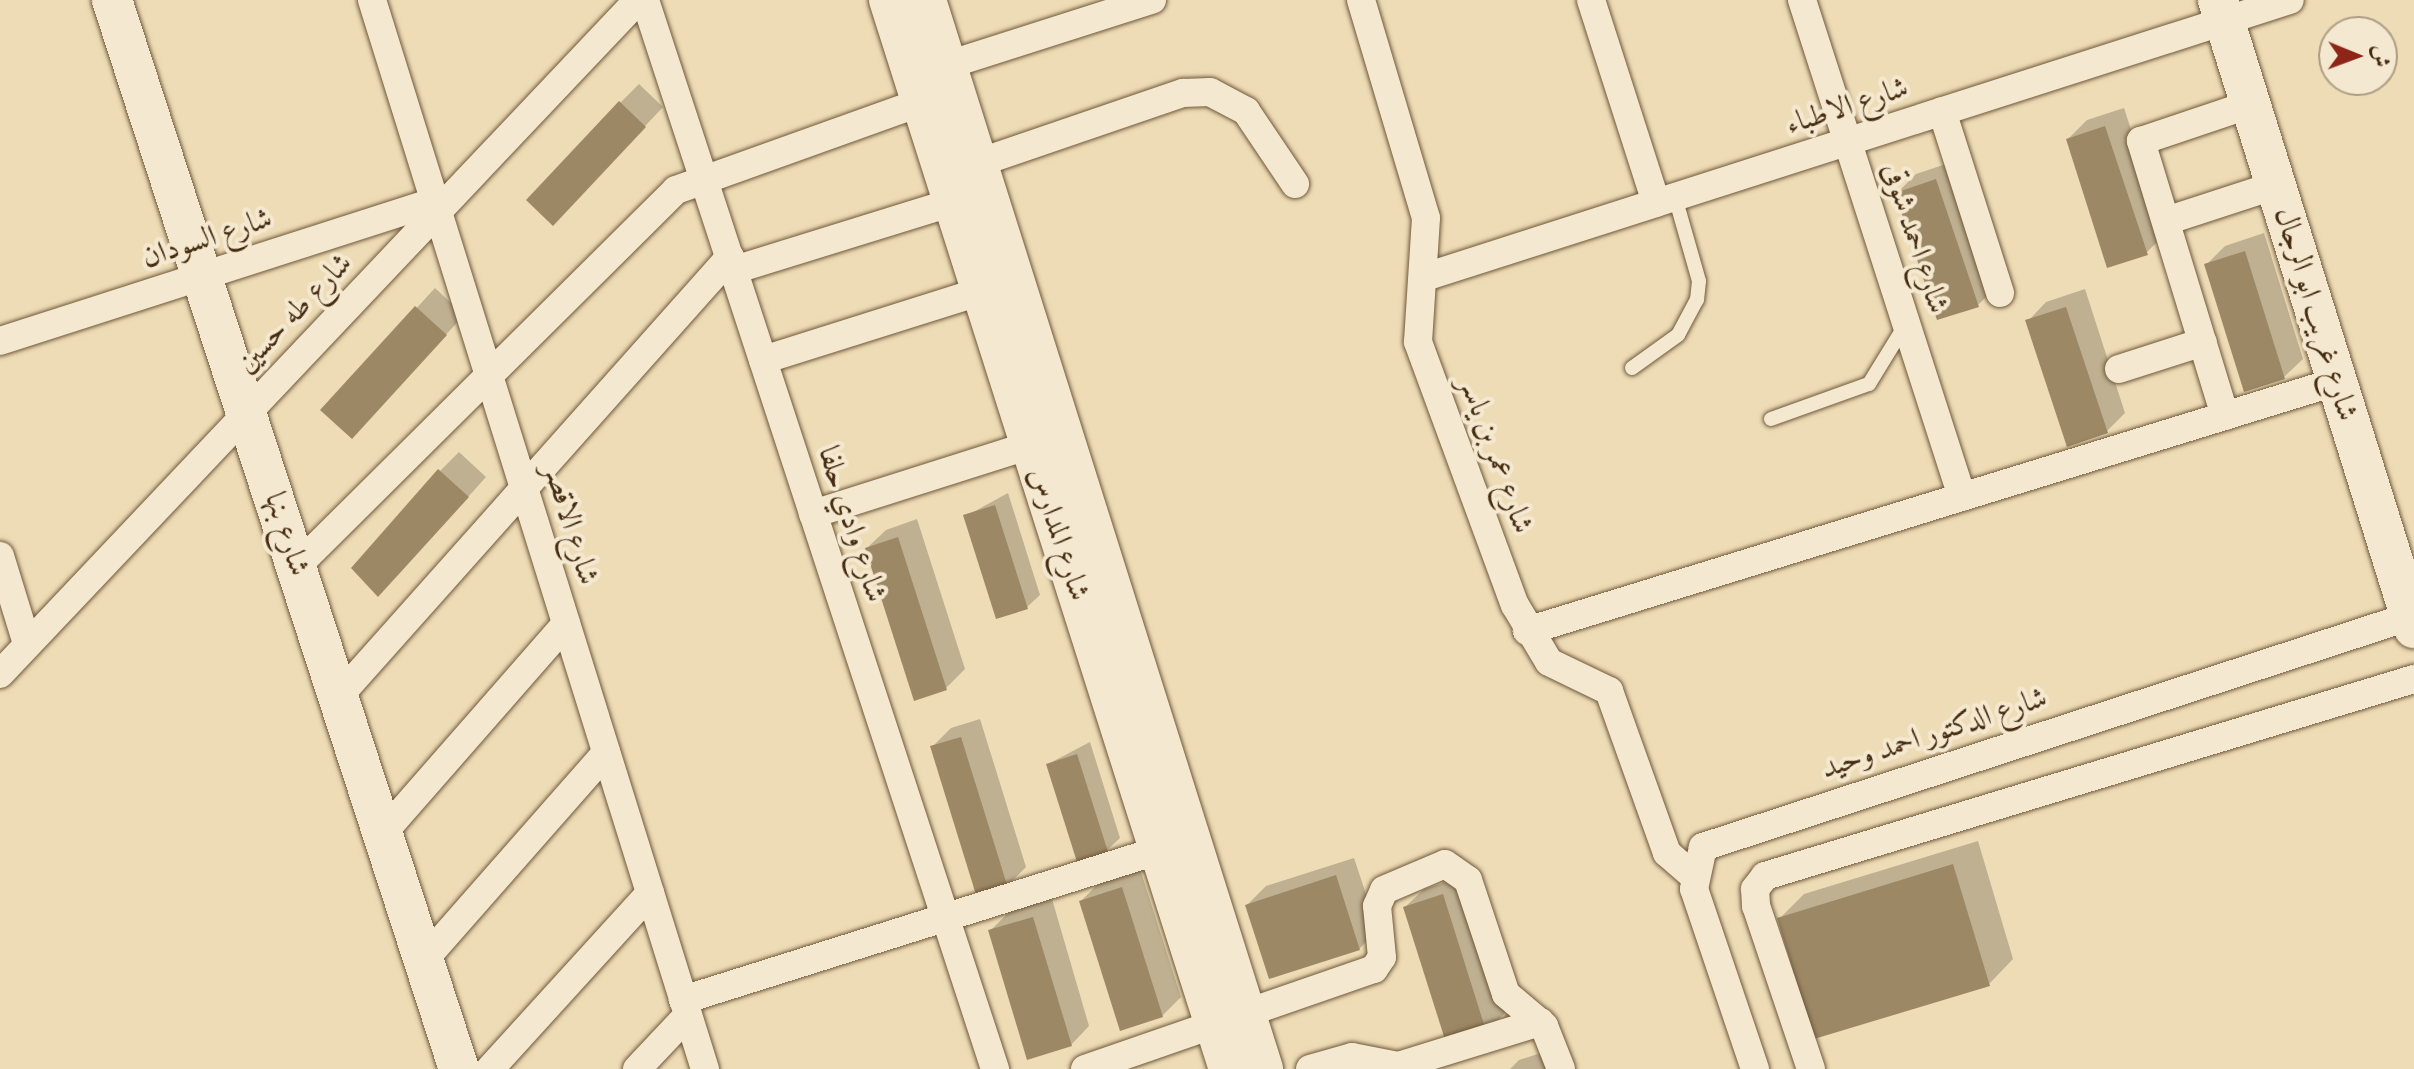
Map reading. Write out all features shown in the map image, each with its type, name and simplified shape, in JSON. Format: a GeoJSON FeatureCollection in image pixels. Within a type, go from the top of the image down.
{"type":"FeatureCollection","features":[{"type":"Feature","properties":{"kind":"main road","name":"شارع بنها"},"geometry":{"type":"LineString","coordinates":[[112,0],[459,1069]]}},
{"type":"Feature","properties":{"kind":"main road","name":"شارع المدارس"},"geometry":{"type":"LineString","coordinates":[[889,0],[928,81],[978,163],[1231,1021],[1229,1069]]}},
{"type":"Feature","properties":{"kind":"main road","name":"شارع المدارس"},"geometry":{"type":"LineString","coordinates":[[926,0],[928,81],[954,202],[982,291],[1160,850],[1231,1021],[1263,1069]]}},
{"type":"Feature","properties":{"kind":"main road","name":"شارع غريب ابو الرجال"},"geometry":{"type":"LineString","coordinates":[[2222,10],[2413,622]]}},
{"type":"Feature","properties":{"kind":"street","name":"شارع الاقصر"},"geometry":{"type":"LineString","coordinates":[[372,0],[705,1069]]}},
{"type":"Feature","properties":{"kind":"street","name":"شارع طه حسين"},"geometry":{"type":"LineString","coordinates":[[0,674],[436,206],[638,0]]}},
{"type":"Feature","properties":{"kind":"street","name":"شارع وادي حلفا"},"geometry":{"type":"LineString","coordinates":[[645,0],[995,1069]]}},
{"type":"Feature","properties":{"kind":"street"},"geometry":{"type":"LineString","coordinates":[[297,566],[668,196],[703,177],[928,81],[1152,0]]}},
{"type":"Feature","properties":{"kind":"street","name":"شارع عمر بن ياسر"},"geometry":{"type":"LineString","coordinates":[[1361,0],[1426,218],[1425,277],[1415,308],[1418,342],[1527,631],[1558,669],[1609,691],[1667,853],[1691,874]]}},
{"type":"Feature","properties":{"kind":"street"},"geometry":{"type":"LineString","coordinates":[[1591,0],[1666,200]]}},
{"type":"Feature","properties":{"kind":"street","name":"شارع احمد شوقى"},"geometry":{"type":"LineString","coordinates":[[1802,0],[1962,497]]}},
{"type":"Feature","properties":{"kind":"street","name":"شارع الاطباء"},"geometry":{"type":"LineString","coordinates":[[1425,277],[1942,111],[2222,10],[2290,0]]}},
{"type":"Feature","properties":{"kind":"street"},"geometry":{"type":"LineString","coordinates":[[978,163],[1183,93],[1210,92],[1246,111],[1295,184]]}},
{"type":"Feature","properties":{"kind":"street"},"geometry":{"type":"LineString","coordinates":[[2225,416],[2141,141],[2251,104]]}},
{"type":"Feature","properties":{"kind":"street"},"geometry":{"type":"LineString","coordinates":[[1942,111],[2000,293]]}},
{"type":"Feature","properties":{"kind":"street"},"geometry":{"type":"LineString","coordinates":[[2166,221],[2276,185]]}},
{"type":"Feature","properties":{"kind":"street"},"geometry":{"type":"LineString","coordinates":[[339,696],[523,485],[732,264],[954,202]]}},
{"type":"Feature","properties":{"kind":"street","name":"شارع السودان"},"geometry":{"type":"LineString","coordinates":[[0,341],[203,275],[436,206]]}},
{"type":"Feature","properties":{"kind":"street"},"geometry":{"type":"LineString","coordinates":[[763,360],[982,291]]}},
{"type":"Feature","properties":{"kind":"street"},"geometry":{"type":"LineString","coordinates":[[2119,369],[2203,342]]}},
{"type":"Feature","properties":{"kind":"street"},"geometry":{"type":"LineString","coordinates":[[1527,631],[2338,381]]}},
{"type":"Feature","properties":{"kind":"street"},"geometry":{"type":"LineString","coordinates":[[813,514],[1031,445]]}},
{"type":"Feature","properties":{"kind":"street"},"geometry":{"type":"LineString","coordinates":[[0,556],[27,644]]}},
{"type":"Feature","properties":{"kind":"street","name":"شارع الدكتور احمد وحيد"},"geometry":{"type":"LineString","coordinates":[[1691,874],[1715,839],[2413,622]]}},
{"type":"Feature","properties":{"kind":"street"},"geometry":{"type":"LineString","coordinates":[[383,833],[566,624]]}},
{"type":"Feature","properties":{"kind":"street"},"geometry":{"type":"LineString","coordinates":[[1811,1069],[1756,906],[1755,889],[1765,876],[2414,679]]}},
{"type":"Feature","properties":{"kind":"street"},"geometry":{"type":"LineString","coordinates":[[424,960],[606,753]]}},
{"type":"Feature","properties":{"kind":"street"},"geometry":{"type":"LineString","coordinates":[[637,1069],[686,1007],[945,918],[1160,850]]}},
{"type":"Feature","properties":{"kind":"street"},"geometry":{"type":"LineString","coordinates":[[1085,1069],[1374,969],[1382,957],[1377,906],[1384,890],[1445,864],[1468,880],[1509,1000],[1540,1022],[1561,1069]]}},
{"type":"Feature","properties":{"kind":"street"},"geometry":{"type":"LineString","coordinates":[[1691,874],[1755,1069]]}},
{"type":"Feature","properties":{"kind":"street"},"geometry":{"type":"LineString","coordinates":[[490,1069],[650,893]]}},
{"type":"Feature","properties":{"kind":"street"},"geometry":{"type":"LineString","coordinates":[[1310,1069],[1352,1057],[1398,1066],[1540,1022]]}},
{"type":"Feature","properties":{"kind":"lane"},"geometry":{"type":"LineString","coordinates":[[1632,368],[1678,335],[1697,300],[1699,281],[1666,200]]}},
{"type":"Feature","properties":{"kind":"lane"},"geometry":{"type":"LineString","coordinates":[[1771,419],[1869,384],[1906,323]]}},
{"type":"Feature","properties":{"kind":"building"},"geometry":{"type":"Polygon","coordinates":[[[619,101],[646,127],[553,226],[526,200],[619,101]]]}},
{"type":"Feature","properties":{"kind":"building"},"geometry":{"type":"Polygon","coordinates":[[[2105,126],[2148,255],[2107,268],[2066,139],[2105,126]]]}},
{"type":"Feature","properties":{"kind":"building"},"geometry":{"type":"Polygon","coordinates":[[[1936,179],[1979,307],[1937,320],[1895,193],[1936,179]]]}},
{"type":"Feature","properties":{"kind":"building"},"geometry":{"type":"Polygon","coordinates":[[[2245,251],[2285,379],[2244,392],[2204,264],[2245,251]]]}},
{"type":"Feature","properties":{"kind":"building"},"geometry":{"type":"Polygon","coordinates":[[[415,306],[447,335],[352,439],[320,410],[415,306]]]}},
{"type":"Feature","properties":{"kind":"building"},"geometry":{"type":"Polygon","coordinates":[[[2066,307],[2108,433],[2067,447],[2025,320],[2066,307]]]}},
{"type":"Feature","properties":{"kind":"building"},"geometry":{"type":"Polygon","coordinates":[[[438,469],[469,497],[378,597],[351,568],[438,469]]]}},
{"type":"Feature","properties":{"kind":"building"},"geometry":{"type":"Polygon","coordinates":[[[995,505],[1028,609],[996,619],[963,515],[995,505]]]}},
{"type":"Feature","properties":{"kind":"building"},"geometry":{"type":"Polygon","coordinates":[[[898,537],[947,690],[914,701],[865,548],[898,537]]]}},
{"type":"Feature","properties":{"kind":"building"},"geometry":{"type":"Polygon","coordinates":[[[961,737],[1008,888],[977,898],[930,746],[961,737]]]}},
{"type":"Feature","properties":{"kind":"building"},"geometry":{"type":"Polygon","coordinates":[[[1077,754],[1108,852],[1077,862],[1046,764],[1077,754]]]}},
{"type":"Feature","properties":{"kind":"building"},"geometry":{"type":"Polygon","coordinates":[[[1953,864],[1990,986],[1814,1039],[1777,918],[1953,864]]]}},
{"type":"Feature","properties":{"kind":"building"},"geometry":{"type":"Polygon","coordinates":[[[1336,875],[1360,950],[1269,979],[1245,905],[1336,875]]]}},
{"type":"Feature","properties":{"kind":"building"},"geometry":{"type":"Polygon","coordinates":[[[1122,887],[1163,1017],[1120,1031],[1079,901],[1122,887]]]}},
{"type":"Feature","properties":{"kind":"building"},"geometry":{"type":"Polygon","coordinates":[[[1443,894],[1487,1034],[1447,1046],[1403,907],[1443,894]]]}},
{"type":"Feature","properties":{"kind":"building"},"geometry":{"type":"Polygon","coordinates":[[[1033,917],[1072,1046],[1027,1060],[988,930],[1033,917]]]}}]}
